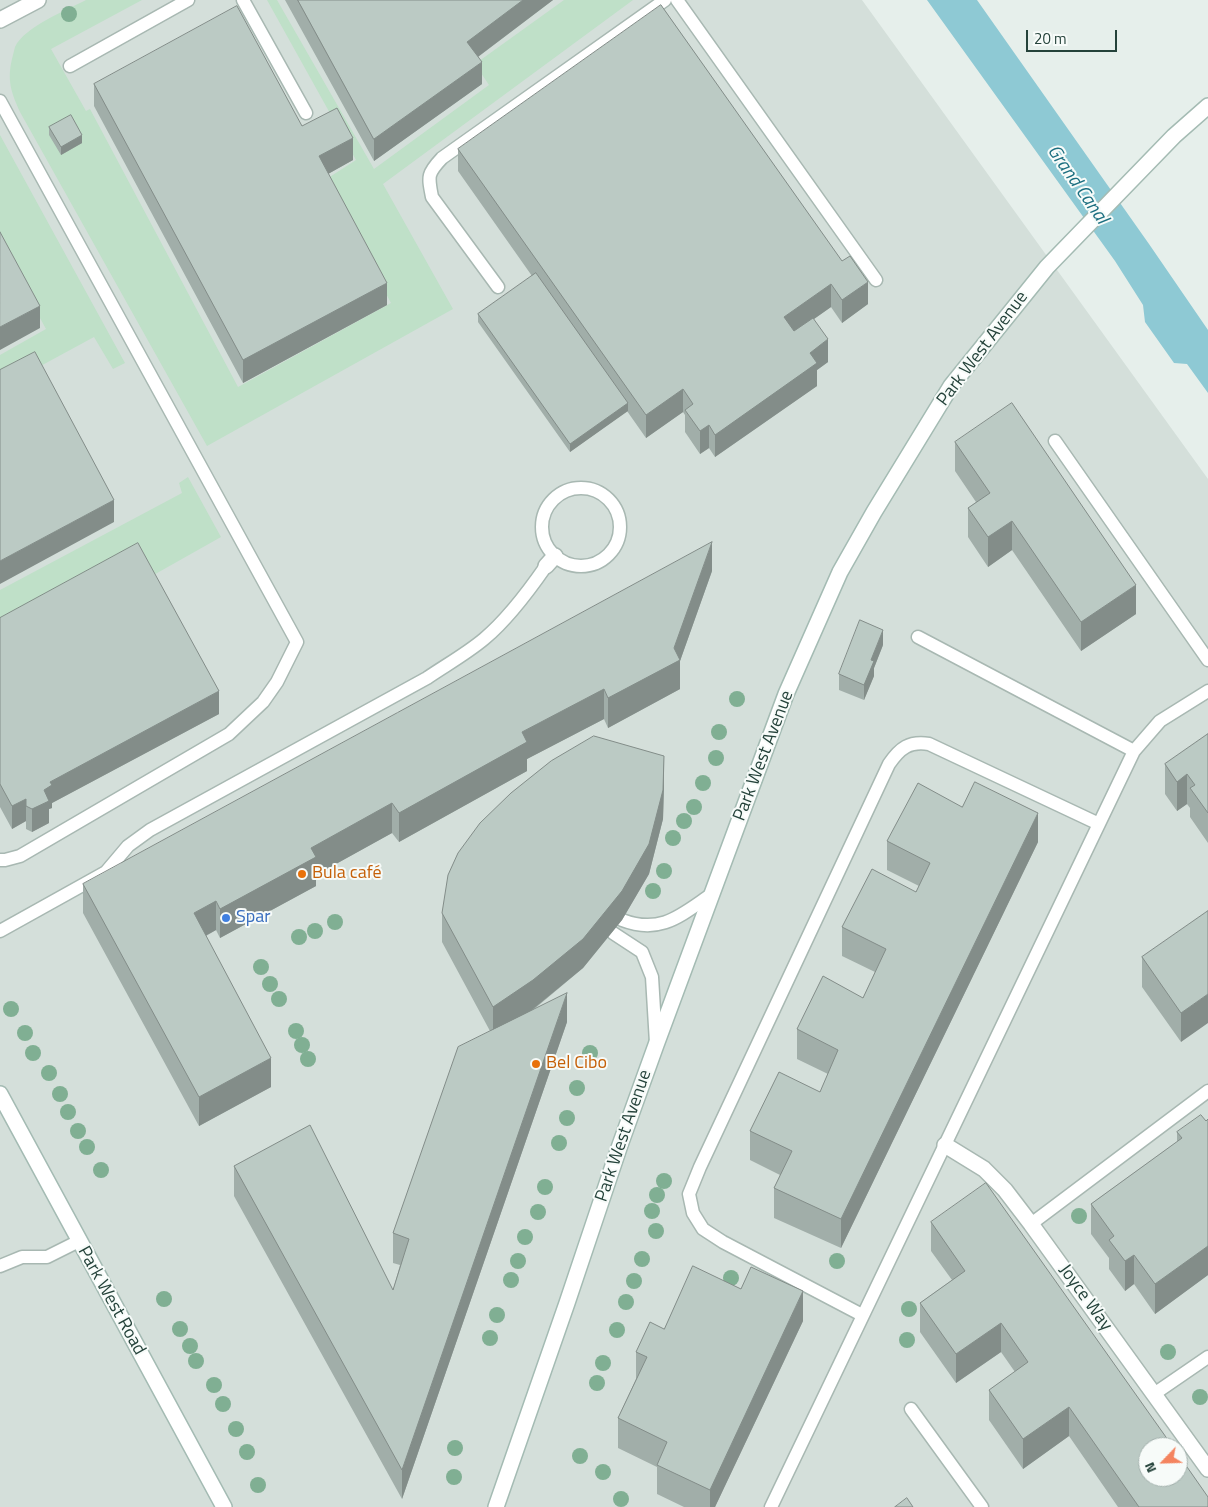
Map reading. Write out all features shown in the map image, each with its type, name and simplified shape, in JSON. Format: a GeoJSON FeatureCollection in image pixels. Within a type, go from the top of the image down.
{"type":"FeatureCollection","features":[{"type":"Feature","properties":{"kind":"street"},"geometry":{"type":"LineString","coordinates":[[0,20],[38,0]]}},
{"type":"Feature","properties":{"kind":"street","name":"Park West Avenue"},"geometry":{"type":"LineString","coordinates":[[496,1507],[620,1145],[656,1046],[786,694],[840,572],[874,512],[951,386],[1046,267],[1174,136],[1208,106]]}},
{"type":"Feature","properties":{"kind":"street","name":"Park West Road"},"geometry":{"type":"LineString","coordinates":[[0,1094],[225,1506]]}},
{"type":"Feature","properties":{"kind":"street","name":"Joyce Way"},"geometry":{"type":"LineString","coordinates":[[945,1146],[984,1169],[1005,1190],[1208,1469]]}},
{"type":"Feature","properties":{"kind":"lane"},"geometry":{"type":"LineString","coordinates":[[70,66],[188,0]]}},
{"type":"Feature","properties":{"kind":"lane"},"geometry":{"type":"LineString","coordinates":[[243,0],[306,113]]}},
{"type":"Feature","properties":{"kind":"lane"},"geometry":{"type":"LineString","coordinates":[[498,287],[432,197],[429,183],[430,170],[442,158],[665,0]]}},
{"type":"Feature","properties":{"kind":"lane"},"geometry":{"type":"LineString","coordinates":[[677,0],[876,280]]}},
{"type":"Feature","properties":{"kind":"lane"},"geometry":{"type":"LineString","coordinates":[[0,101],[297,642],[277,682],[263,702],[229,734],[20,856],[0,860]]}},
{"type":"Feature","properties":{"kind":"lane"},"geometry":{"type":"LineString","coordinates":[[1055,441],[1208,660]]}},
{"type":"Feature","properties":{"kind":"lane"},"geometry":{"type":"LineString","coordinates":[[582,488],[594,490],[605,496],[614,506],[619,517],[620,530],[618,542],[611,552],[602,560],[590,565],[578,566],[551,561],[542,533],[543,519],[548,506],[557,496],[569,490],[582,488]]}},
{"type":"Feature","properties":{"kind":"lane"},"geometry":{"type":"LineString","coordinates":[[0,931],[106,872],[128,846],[150,830],[426,678],[453,661],[484,639],[505,618],[551,561]]}},
{"type":"Feature","properties":{"kind":"lane"},"geometry":{"type":"LineString","coordinates":[[918,637],[1134,750]]}},
{"type":"Feature","properties":{"kind":"lane"},"geometry":{"type":"LineString","coordinates":[[771,1507],[1134,750],[1160,721],[1208,691]]}},
{"type":"Feature","properties":{"kind":"lane"},"geometry":{"type":"LineString","coordinates":[[862,1315],[723,1242],[703,1229],[693,1213],[689,1194],[889,764],[897,753],[907,746],[917,742],[928,744],[1099,824]]}},
{"type":"Feature","properties":{"kind":"lane"},"geometry":{"type":"LineString","coordinates":[[622,920],[636,925],[657,926],[680,916],[712,894]]}},
{"type":"Feature","properties":{"kind":"lane"},"geometry":{"type":"LineString","coordinates":[[612,933],[642,952],[652,977],[656,1046]]}},
{"type":"Feature","properties":{"kind":"lane"},"geometry":{"type":"LineString","coordinates":[[1031,1224],[1208,1091]]}},
{"type":"Feature","properties":{"kind":"lane"},"geometry":{"type":"LineString","coordinates":[[0,1266],[22,1257],[47,1257],[79,1240]]}},
{"type":"Feature","properties":{"kind":"lane"},"geometry":{"type":"LineString","coordinates":[[1154,1394],[1208,1356]]}},
{"type":"Feature","properties":{"kind":"lane"},"geometry":{"type":"LineString","coordinates":[[911,1409],[982,1507]]}},
{"type":"Feature","properties":{"kind":"shaded area"},"geometry":{"type":"Polygon","coordinates":[[[0,0],[862,0],[1208,479],[1208,1507],[0,1507],[0,0]]]}},
{"type":"Feature","properties":{"kind":"green space"},"geometry":{"type":"Polygon","coordinates":[[[86,0],[142,0],[51,49],[86,111],[90,109],[238,387],[391,303],[325,180],[356,160],[267,0],[277,0],[374,169],[489,85],[475,64],[564,0],[633,0],[383,184],[453,309],[207,446],[20,112],[12,92],[10,80],[11,66],[15,47],[20,40],[36,26],[86,0]]]}},
{"type":"Feature","properties":{"kind":"green space"},"geometry":{"type":"Polygon","coordinates":[[[0,135],[125,363],[113,369],[94,337],[0,388],[0,355],[46,329],[0,245],[0,135]]]}},
{"type":"Feature","properties":{"kind":"green space"},"geometry":{"type":"Polygon","coordinates":[[[188,477],[221,537],[150,577],[0,636],[0,590],[182,493],[179,483],[188,477]]]}},
{"type":"Feature","properties":{"kind":"water","name":"Grand Canal"},"geometry":{"type":"Polygon","coordinates":[[[927,0],[977,0],[1208,330],[1208,393],[1187,364],[1174,363],[1145,322],[1143,305],[1115,261],[927,0]]]}},
{"type":"Feature","properties":{"kind":"building"},"geometry":{"type":"Polygon","coordinates":[[[298,0],[523,0],[467,42],[482,62],[374,139],[298,0]]]}},
{"type":"Feature","properties":{"kind":"building"},"geometry":{"type":"Polygon","coordinates":[[[661,5],[842,261],[850,256],[868,282],[842,300],[831,284],[784,317],[794,331],[813,318],[828,339],[810,353],[817,363],[715,435],[709,425],[700,431],[685,410],[693,404],[683,389],[646,415],[458,149],[661,5]]]}},
{"type":"Feature","properties":{"kind":"building"},"geometry":{"type":"Polygon","coordinates":[[[237,6],[302,126],[337,108],[353,138],[319,156],[387,283],[243,360],[94,84],[237,6]]]}},
{"type":"Feature","properties":{"kind":"building"},"geometry":{"type":"Polygon","coordinates":[[[71,115],[82,135],[61,147],[49,127],[71,115]]]}},
{"type":"Feature","properties":{"kind":"building"},"geometry":{"type":"Polygon","coordinates":[[[0,232],[40,306],[0,327],[0,232]]]}},
{"type":"Feature","properties":{"kind":"building"},"geometry":{"type":"Polygon","coordinates":[[[536,273],[628,403],[570,444],[478,314],[536,273]]]}},
{"type":"Feature","properties":{"kind":"building"},"geometry":{"type":"Polygon","coordinates":[[[35,352],[114,500],[0,561],[0,370],[35,352]]]}},
{"type":"Feature","properties":{"kind":"building"},"geometry":{"type":"Polygon","coordinates":[[[1012,403],[1136,585],[1081,622],[1012,521],[988,537],[968,508],[990,493],[955,442],[1012,403]]]}},
{"type":"Feature","properties":{"kind":"building"},"geometry":{"type":"Polygon","coordinates":[[[712,542],[674,648],[680,660],[608,698],[604,689],[522,732],[527,742],[399,813],[392,803],[311,848],[316,857],[220,909],[216,901],[194,913],[271,1058],[199,1097],[83,884],[712,542]]]}},
{"type":"Feature","properties":{"kind":"building"},"geometry":{"type":"Polygon","coordinates":[[[138,543],[219,691],[50,782],[52,785],[44,790],[49,801],[32,809],[26,806],[26,799],[12,806],[0,784],[0,618],[138,543]]]}},
{"type":"Feature","properties":{"kind":"building"},"geometry":{"type":"Polygon","coordinates":[[[860,620],[883,630],[871,660],[874,661],[864,685],[839,674],[860,620]]]}},
{"type":"Feature","properties":{"kind":"building"},"geometry":{"type":"Polygon","coordinates":[[[1208,734],[1208,813],[1190,788],[1195,785],[1187,774],[1177,782],[1165,764],[1208,734]]]}},
{"type":"Feature","properties":{"kind":"building"},"geometry":{"type":"Polygon","coordinates":[[[594,736],[664,756],[663,790],[649,844],[622,891],[583,939],[533,980],[493,1007],[442,913],[448,875],[458,853],[480,823],[511,793],[551,761],[594,736]]]}},
{"type":"Feature","properties":{"kind":"building"},"geometry":{"type":"Polygon","coordinates":[[[975,782],[1038,813],[841,1219],[774,1188],[792,1151],[750,1131],[779,1072],[820,1092],[838,1050],[797,1029],[823,976],[863,998],[886,949],[842,927],[872,869],[916,892],[930,863],[887,841],[918,783],[962,807],[975,782]]]}},
{"type":"Feature","properties":{"kind":"building"},"geometry":{"type":"Polygon","coordinates":[[[1208,911],[1208,994],[1181,1013],[1142,957],[1208,911]]]}},
{"type":"Feature","properties":{"kind":"building"},"geometry":{"type":"Polygon","coordinates":[[[567,993],[402,1470],[234,1166],[310,1125],[393,1290],[409,1239],[393,1233],[458,1047],[567,993]]]}},
{"type":"Feature","properties":{"kind":"building"},"geometry":{"type":"Polygon","coordinates":[[[1201,1115],[1206,1121],[1208,1119],[1208,1246],[1155,1284],[1134,1255],[1125,1261],[1109,1240],[1114,1236],[1091,1204],[1182,1138],[1177,1132],[1201,1115]]]}},
{"type":"Feature","properties":{"kind":"building"},"geometry":{"type":"Polygon","coordinates":[[[986,1183],[1166,1437],[1138,1437],[1138,1487],[1188,1487],[1188,1468],[1208,1497],[1208,1507],[1139,1507],[1069,1407],[1023,1439],[989,1390],[1028,1362],[1001,1323],[956,1354],[920,1303],[965,1271],[931,1222],[986,1183]]]}},
{"type":"Feature","properties":{"kind":"building"},"geometry":{"type":"Polygon","coordinates":[[[693,1266],[741,1289],[751,1267],[803,1291],[710,1490],[657,1465],[667,1442],[618,1418],[647,1357],[636,1352],[650,1322],[664,1329],[693,1266]]]}},
{"type":"Feature","properties":{"kind":"building"},"geometry":{"type":"Polygon","coordinates":[[[907,1498],[913,1507],[895,1507],[907,1498]]]}},
{"type":"Feature","properties":{"kind":"place","name":"Bula café"},"geometry":{"type":"Point","coordinates":[302,874]}},
{"type":"Feature","properties":{"kind":"place","name":"Spar"},"geometry":{"type":"Point","coordinates":[226,918]}},
{"type":"Feature","properties":{"kind":"place","name":"Bel Cibo"},"geometry":{"type":"Point","coordinates":[536,1064]}}]}
